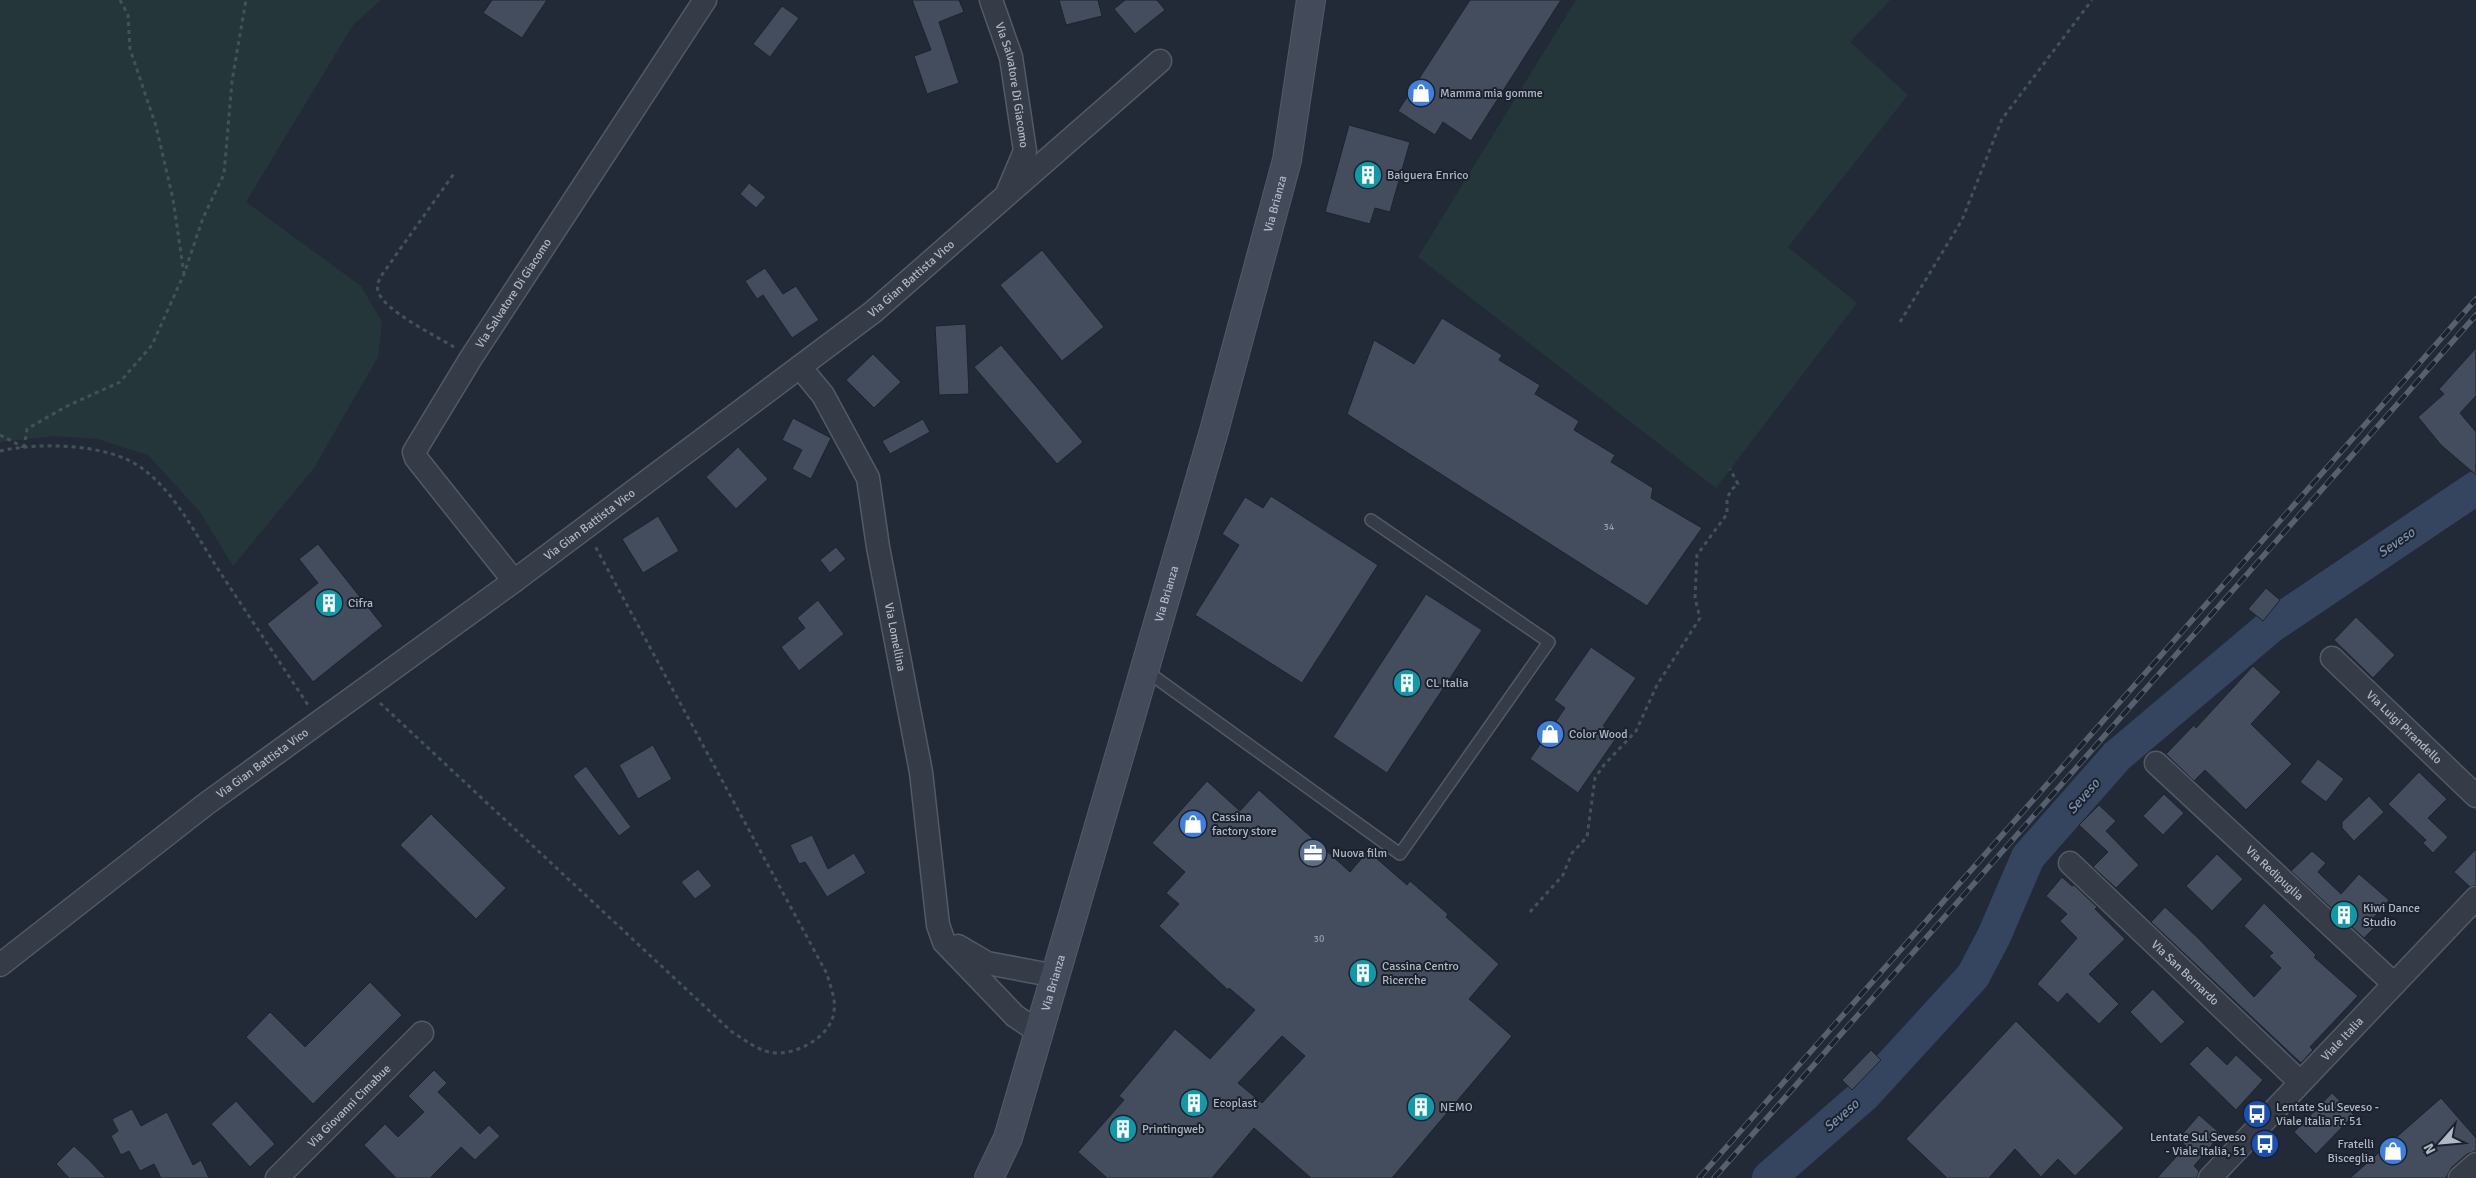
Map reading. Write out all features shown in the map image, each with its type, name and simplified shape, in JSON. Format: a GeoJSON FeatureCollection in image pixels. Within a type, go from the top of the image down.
{"type":"FeatureCollection","features":[{"type":"Feature","properties":{"kind":"street","name":"Via Salvatore Di Giacomo"},"geometry":{"type":"LineString","coordinates":[[514,581],[416,458],[414,452],[471,358],[705,0]]}},
{"type":"Feature","properties":{"kind":"street","name":"Via Salvatore Di Giacomo"},"geometry":{"type":"LineString","coordinates":[[991,0],[1011,57],[1025,151],[1006,196]]}},
{"type":"Feature","properties":{"kind":"street","name":"Via Brianza"},"geometry":{"type":"LineString","coordinates":[[989,1178],[1008,1138],[1214,431],[1287,160],[1311,0]]}},
{"type":"Feature","properties":{"kind":"street","name":"Via Gian Battista Vico"},"geometry":{"type":"LineString","coordinates":[[0,965],[206,804],[514,581],[874,312],[1160,61]]}},
{"type":"Feature","properties":{"kind":"street","name":"Via Lomellina"},"geometry":{"type":"LineString","coordinates":[[800,367],[823,395],[868,478],[880,557],[921,772],[938,925],[944,942],[1015,1016],[1039,1032]]}},
{"type":"Feature","properties":{"kind":"street","name":"Via Luigi Pirandello"},"geometry":{"type":"LineString","coordinates":[[2332,658],[2476,796]]}},
{"type":"Feature","properties":{"kind":"street","name":"Via Redipuglia"},"geometry":{"type":"LineString","coordinates":[[2156,763],[2394,984]]}},
{"type":"Feature","properties":{"kind":"street","name":"Via San Bernardo"},"geometry":{"type":"LineString","coordinates":[[2070,863],[2300,1082]]}},
{"type":"Feature","properties":{"kind":"street","name":"Viale Italia"},"geometry":{"type":"LineString","coordinates":[[2210,1178],[2476,898]]}},
{"type":"Feature","properties":{"kind":"street"},"geometry":{"type":"LineString","coordinates":[[938,925],[956,945],[987,963],[1056,976]]}},
{"type":"Feature","properties":{"kind":"street","name":"Via Giovanni Cimabue"},"geometry":{"type":"LineString","coordinates":[[277,1178],[422,1033]]}},
{"type":"Feature","properties":{"kind":"street"},"geometry":{"type":"LineString","coordinates":[[2460,1178],[2476,1164]]}},
{"type":"Feature","properties":{"kind":"lane"},"geometry":{"type":"LineString","coordinates":[[1144,668],[1400,854],[1549,642],[1371,520]]}},
{"type":"Feature","properties":{"kind":"path"},"geometry":{"type":"LineString","coordinates":[[120,0],[128,15],[130,49],[156,126],[174,199],[184,274]]}},
{"type":"Feature","properties":{"kind":"path"},"geometry":{"type":"LineString","coordinates":[[24,448],[27,429],[66,406],[120,382],[152,344],[184,274],[203,218],[224,174],[232,81],[246,0]]}},
{"type":"Feature","properties":{"kind":"path"},"geometry":{"type":"LineString","coordinates":[[1900,322],[1962,220],[2002,119],[2092,0]]}},
{"type":"Feature","properties":{"kind":"path"},"geometry":{"type":"LineString","coordinates":[[455,172],[381,276],[377,285],[378,291],[385,303],[471,358]]}},
{"type":"Feature","properties":{"kind":"path"},"geometry":{"type":"LineString","coordinates":[[0,435],[24,448]]}},
{"type":"Feature","properties":{"kind":"path"},"geometry":{"type":"LineString","coordinates":[[0,451],[56,446],[114,454],[143,469],[155,480],[197,536],[319,722]]}},
{"type":"Feature","properties":{"kind":"path"},"geometry":{"type":"LineString","coordinates":[[1530,912],[1563,876],[1572,853],[1587,836],[1595,778],[1604,765],[1636,731],[1657,685],[1700,618],[1694,598],[1697,556],[1726,514],[1727,500],[1731,490],[1738,484],[1730,469]]}},
{"type":"Feature","properties":{"kind":"path"},"geometry":{"type":"LineString","coordinates":[[365,688],[732,1032],[757,1048],[771,1053],[787,1051],[818,1038],[827,1029],[834,1011],[834,999],[827,974],[585,528]]}},
{"type":"Feature","properties":{"kind":"shaded area"},"geometry":{"type":"Polygon","coordinates":[[[0,0],[381,0],[353,25],[246,202],[361,286],[382,322],[378,357],[314,468],[233,566],[200,512],[148,455],[97,439],[54,436],[0,442],[0,0]]]}},
{"type":"Feature","properties":{"kind":"shaded area"},"geometry":{"type":"Polygon","coordinates":[[[1576,0],[1890,0],[1850,42],[1908,95],[1788,247],[1857,303],[1716,488],[1418,257],[1576,0]]]}},
{"type":"Feature","properties":{"kind":"building"},"geometry":{"type":"Polygon","coordinates":[[[492,0],[547,0],[522,38],[483,13],[492,0]]]}},
{"type":"Feature","properties":{"kind":"building"},"geometry":{"type":"Polygon","coordinates":[[[912,0],[959,0],[964,12],[939,22],[959,83],[927,94],[914,56],[931,50],[912,0]]]}},
{"type":"Feature","properties":{"kind":"building"},"geometry":{"type":"Polygon","coordinates":[[[1059,0],[1098,0],[1102,16],[1066,25],[1059,0]]]}},
{"type":"Feature","properties":{"kind":"building"},"geometry":{"type":"Polygon","coordinates":[[[1125,0],[1157,0],[1165,10],[1135,34],[1114,9],[1125,0]]]}},
{"type":"Feature","properties":{"kind":"building"},"geometry":{"type":"Polygon","coordinates":[[[1470,0],[1561,0],[1471,141],[1443,122],[1435,135],[1398,111],[1470,0]]]}},
{"type":"Feature","properties":{"kind":"building"},"geometry":{"type":"Polygon","coordinates":[[[782,6],[799,18],[770,57],[753,44],[782,6]]]}},
{"type":"Feature","properties":{"kind":"building","name":"Baiguera Enrico"},"geometry":{"type":"Polygon","coordinates":[[[1349,125],[1410,142],[1390,212],[1375,208],[1370,224],[1325,212],[1349,125]]]}},
{"type":"Feature","properties":{"kind":"building"},"geometry":{"type":"Polygon","coordinates":[[[749,183],[766,197],[756,208],[740,194],[749,183]]]}},
{"type":"Feature","properties":{"kind":"building"},"geometry":{"type":"Polygon","coordinates":[[[1042,250],[1104,327],[1062,361],[1000,285],[1042,250]]]}},
{"type":"Feature","properties":{"kind":"building"},"geometry":{"type":"Polygon","coordinates":[[[765,268],[783,294],[796,286],[819,320],[792,338],[763,295],[757,299],[745,281],[765,268]]]}},
{"type":"Feature","properties":{"kind":"building"},"geometry":{"type":"Polygon","coordinates":[[[1442,318],[1502,355],[1499,360],[1540,385],[1535,394],[1579,421],[1574,430],[1615,455],[1611,462],[1653,488],[1651,498],[1702,528],[1647,606],[1347,414],[1374,340],[1414,364],[1442,318]]]}},
{"type":"Feature","properties":{"kind":"building"},"geometry":{"type":"Polygon","coordinates":[[[966,324],[969,394],[939,395],[935,326],[966,324]]]}},
{"type":"Feature","properties":{"kind":"building"},"geometry":{"type":"Polygon","coordinates":[[[1001,345],[1083,442],[1057,464],[974,367],[1001,345]]]}},
{"type":"Feature","properties":{"kind":"building"},"geometry":{"type":"Polygon","coordinates":[[[2476,348],[2476,396],[2460,413],[2476,432],[2476,475],[2441,445],[2418,417],[2444,394],[2439,389],[2476,348]]]}},
{"type":"Feature","properties":{"kind":"building"},"geometry":{"type":"Polygon","coordinates":[[[873,354],[901,382],[874,408],[846,380],[873,354]]]}},
{"type":"Feature","properties":{"kind":"building"},"geometry":{"type":"Polygon","coordinates":[[[793,418],[831,438],[811,479],[792,469],[802,450],[782,440],[793,418]]]}},
{"type":"Feature","properties":{"kind":"building"},"geometry":{"type":"Polygon","coordinates":[[[923,419],[930,432],[890,454],[882,441],[923,419]]]}},
{"type":"Feature","properties":{"kind":"building"},"geometry":{"type":"Polygon","coordinates":[[[738,447],[768,479],[736,509],[706,477],[738,447]]]}},
{"type":"Feature","properties":{"kind":"building"},"geometry":{"type":"Polygon","coordinates":[[[1271,496],[1378,565],[1302,683],[1195,615],[1239,545],[1222,534],[1245,497],[1263,508],[1271,496]]]}},
{"type":"Feature","properties":{"kind":"building"},"geometry":{"type":"Polygon","coordinates":[[[658,516],[679,551],[643,573],[622,539],[658,516]]]}},
{"type":"Feature","properties":{"kind":"building","name":"Cifra"},"geometry":{"type":"Polygon","coordinates":[[[318,544],[383,626],[313,682],[267,624],[318,583],[299,559],[318,544]]]}},
{"type":"Feature","properties":{"kind":"building"},"geometry":{"type":"Polygon","coordinates":[[[836,547],[846,559],[830,573],[820,560],[836,547]]]}},
{"type":"Feature","properties":{"kind":"building"},"geometry":{"type":"Polygon","coordinates":[[[2266,588],[2280,600],[2263,621],[2248,609],[2266,588]]]}},
{"type":"Feature","properties":{"kind":"building","name":"CL Italia"},"geometry":{"type":"Polygon","coordinates":[[[1426,594],[1482,630],[1387,773],[1333,737],[1426,594]]]}},
{"type":"Feature","properties":{"kind":"building"},"geometry":{"type":"Polygon","coordinates":[[[818,600],[844,634],[799,671],[781,647],[805,628],[797,618],[818,600]]]}},
{"type":"Feature","properties":{"kind":"building"},"geometry":{"type":"Polygon","coordinates":[[[2356,617],[2395,655],[2373,678],[2334,640],[2356,617]]]}},
{"type":"Feature","properties":{"kind":"building"},"geometry":{"type":"Polygon","coordinates":[[[1591,647],[1636,678],[1603,726],[1617,737],[1578,793],[1530,759],[1565,708],[1554,700],[1591,647]]]}},
{"type":"Feature","properties":{"kind":"building"},"geometry":{"type":"Polygon","coordinates":[[[2253,666],[2281,692],[2251,724],[2292,764],[2246,810],[2205,770],[2194,781],[2166,754],[2194,725],[2196,728],[2253,666]]]}},
{"type":"Feature","properties":{"kind":"building"},"geometry":{"type":"Polygon","coordinates":[[[653,745],[672,779],[638,799],[619,765],[653,745]]]}},
{"type":"Feature","properties":{"kind":"building"},"geometry":{"type":"Polygon","coordinates":[[[2318,759],[2344,779],[2326,802],[2300,782],[2318,759]]]}},
{"type":"Feature","properties":{"kind":"building"},"geometry":{"type":"Polygon","coordinates":[[[586,766],[631,827],[619,836],[573,776],[586,766]]]}},
{"type":"Feature","properties":{"kind":"building"},"geometry":{"type":"Polygon","coordinates":[[[2419,772],[2447,799],[2428,818],[2448,837],[2433,853],[2423,843],[2426,840],[2388,804],[2419,772]]]}},
{"type":"Feature","properties":{"kind":"building"},"geometry":{"type":"Polygon","coordinates":[[[1207,781],[1240,811],[1259,790],[1350,872],[1368,851],[1407,885],[1410,881],[1448,914],[1446,917],[1499,964],[1469,999],[1512,1036],[1392,1178],[1311,1178],[1254,1128],[1212,1178],[1107,1178],[1078,1152],[1124,1100],[1119,1096],[1175,1029],[1210,1059],[1255,1010],[1229,988],[1228,990],[1159,926],[1179,904],[1166,893],[1185,872],[1152,843],[1207,781]],[[1282,1036],[1238,1083],[1262,1103],[1305,1056],[1282,1036]]]}},
{"type":"Feature","properties":{"kind":"building"},"geometry":{"type":"Polygon","coordinates":[[[2164,794],[2184,813],[2163,835],[2143,816],[2164,794]]]}},
{"type":"Feature","properties":{"kind":"building"},"geometry":{"type":"Polygon","coordinates":[[[2369,796],[2384,812],[2354,841],[2342,828],[2342,822],[2369,796]]]}},
{"type":"Feature","properties":{"kind":"building"},"geometry":{"type":"Polygon","coordinates":[[[2099,805],[2116,821],[2106,831],[2139,865],[2116,888],[2093,867],[2108,852],[2079,825],[2099,805]]]}},
{"type":"Feature","properties":{"kind":"building"},"geometry":{"type":"Polygon","coordinates":[[[431,814],[506,888],[476,919],[400,845],[431,814]]]}},
{"type":"Feature","properties":{"kind":"building"},"geometry":{"type":"Polygon","coordinates":[[[812,835],[828,869],[854,853],[866,873],[827,897],[805,862],[799,864],[790,845],[812,835]]]}},
{"type":"Feature","properties":{"kind":"building"},"geometry":{"type":"Polygon","coordinates":[[[2476,849],[2476,885],[2470,887],[2454,872],[2476,849]]]}},
{"type":"Feature","properties":{"kind":"building"},"geometry":{"type":"Polygon","coordinates":[[[2312,851],[2326,863],[2318,872],[2341,894],[2359,874],[2389,900],[2370,922],[2375,927],[2364,938],[2291,871],[2312,851]]]}},
{"type":"Feature","properties":{"kind":"building"},"geometry":{"type":"Polygon","coordinates":[[[2217,854],[2243,879],[2212,911],[2186,886],[2217,854]]]}},
{"type":"Feature","properties":{"kind":"building"},"geometry":{"type":"Polygon","coordinates":[[[698,869],[712,886],[695,899],[681,882],[698,869]]]}},
{"type":"Feature","properties":{"kind":"building"},"geometry":{"type":"Polygon","coordinates":[[[2062,877],[2072,886],[2074,885],[2097,907],[2095,909],[2125,939],[2089,974],[2119,1004],[2099,1024],[2067,993],[2058,1003],[2037,984],[2077,938],[2060,921],[2067,914],[2046,896],[2062,877]]]}},
{"type":"Feature","properties":{"kind":"building"},"geometry":{"type":"Polygon","coordinates":[[[2264,903],[2316,955],[2314,957],[2358,996],[2310,1047],[2313,1050],[2301,1063],[2151,922],[2165,907],[2199,939],[2254,997],[2281,968],[2269,956],[2273,953],[2244,926],[2264,903]]]}},
{"type":"Feature","properties":{"kind":"building"},"geometry":{"type":"Polygon","coordinates":[[[370,982],[402,1015],[313,1104],[246,1037],[270,1012],[305,1047],[370,982]]]}},
{"type":"Feature","properties":{"kind":"building"},"geometry":{"type":"Polygon","coordinates":[[[2153,989],[2185,1022],[2161,1044],[2130,1012],[2153,989]]]}},
{"type":"Feature","properties":{"kind":"building"},"geometry":{"type":"Polygon","coordinates":[[[2016,1021],[2124,1128],[2075,1176],[2058,1159],[2041,1177],[2015,1149],[1989,1178],[1947,1178],[1906,1139],[2016,1021]]]}},
{"type":"Feature","properties":{"kind":"building"},"geometry":{"type":"Polygon","coordinates":[[[2207,1046],[2227,1065],[2236,1055],[2263,1080],[2236,1110],[2189,1064],[2207,1046]]]}},
{"type":"Feature","properties":{"kind":"building"},"geometry":{"type":"Polygon","coordinates":[[[1871,1050],[1881,1060],[1852,1090],[1842,1080],[1871,1050]]]}},
{"type":"Feature","properties":{"kind":"building"},"geometry":{"type":"Polygon","coordinates":[[[434,1070],[447,1083],[438,1092],[480,1134],[489,1125],[500,1136],[475,1160],[461,1147],[430,1178],[396,1178],[364,1145],[385,1124],[398,1137],[424,1112],[408,1096],[434,1070]]]}},
{"type":"Feature","properties":{"kind":"building"},"geometry":{"type":"Polygon","coordinates":[[[2332,1093],[2354,1115],[2316,1154],[2294,1132],[2332,1093]]]}},
{"type":"Feature","properties":{"kind":"building"},"geometry":{"type":"Polygon","coordinates":[[[2441,1098],[2476,1138],[2476,1151],[2467,1154],[2451,1168],[2445,1178],[2350,1178],[2441,1098]]]}},
{"type":"Feature","properties":{"kind":"building"},"geometry":{"type":"Polygon","coordinates":[[[236,1101],[275,1144],[250,1167],[211,1124],[236,1101]]]}},
{"type":"Feature","properties":{"kind":"building"},"geometry":{"type":"Polygon","coordinates":[[[132,1109],[141,1126],[167,1112],[193,1165],[201,1160],[209,1178],[161,1178],[154,1164],[140,1171],[129,1151],[121,1155],[111,1136],[118,1131],[112,1119],[132,1109]]]}},
{"type":"Feature","properties":{"kind":"building"},"geometry":{"type":"Polygon","coordinates":[[[2199,1115],[2221,1134],[2194,1166],[2199,1171],[2197,1178],[2157,1178],[2186,1146],[2178,1139],[2199,1115]]]}},
{"type":"Feature","properties":{"kind":"building"},"geometry":{"type":"Polygon","coordinates":[[[74,1146],[106,1178],[69,1178],[56,1164],[74,1146]]]}},
{"type":"Feature","properties":{"kind":"waterway","name":"Seveso"},"geometry":{"type":"LineString","coordinates":[[1769,1178],[1864,1095],[1973,976],[1994,936],[2028,857],[2117,756],[2271,626],[2476,488]]}},
{"type":"Feature","properties":{"kind":"railway"},"geometry":{"type":"LineString","coordinates":[[1699,1178],[2476,299]]}},
{"type":"Feature","properties":{"kind":"railway"},"geometry":{"type":"LineString","coordinates":[[1714,1178],[2476,315]]}},
{"type":"Feature","properties":{"kind":"place","name":"Mamma mia gomme"},"geometry":{"type":"Point","coordinates":[1421,93]}},
{"type":"Feature","properties":{"kind":"place","name":"Baiguera Enrico"},"geometry":{"type":"Point","coordinates":[1368,175]}},
{"type":"Feature","properties":{"kind":"place","name":"Cifra"},"geometry":{"type":"Point","coordinates":[329,603]}},
{"type":"Feature","properties":{"kind":"place","name":"CL Italia"},"geometry":{"type":"Point","coordinates":[1407,683]}},
{"type":"Feature","properties":{"kind":"place","name":"Color Wood"},"geometry":{"type":"Point","coordinates":[1550,734]}},
{"type":"Feature","properties":{"kind":"place","name":"Cassina factory store"},"geometry":{"type":"Point","coordinates":[1193,824]}},
{"type":"Feature","properties":{"kind":"place","name":"Nuova film"},"geometry":{"type":"Point","coordinates":[1313,853]}},
{"type":"Feature","properties":{"kind":"place","name":"Kiwi Dance Studio"},"geometry":{"type":"Point","coordinates":[2344,915]}},
{"type":"Feature","properties":{"kind":"place","name":"Cassina Centro Ricerche"},"geometry":{"type":"Point","coordinates":[1363,973]}},
{"type":"Feature","properties":{"kind":"place","name":"Ecoplast"},"geometry":{"type":"Point","coordinates":[1194,1103]}},
{"type":"Feature","properties":{"kind":"place","name":"NEMO"},"geometry":{"type":"Point","coordinates":[1421,1107]}},
{"type":"Feature","properties":{"kind":"place","name":"Lentate Sul Seveso - Viale Italia Fr. 51"},"geometry":{"type":"Point","coordinates":[2257,1114]}},
{"type":"Feature","properties":{"kind":"place","name":"Printingweb"},"geometry":{"type":"Point","coordinates":[1123,1129]}},
{"type":"Feature","properties":{"kind":"place","name":"Lentate Sul Seveso - Viale Italia, 51"},"geometry":{"type":"Point","coordinates":[2265,1144]}},
{"type":"Feature","properties":{"kind":"place","name":"Fratelli Bisceglia"},"geometry":{"type":"Point","coordinates":[2393,1151]}}]}
